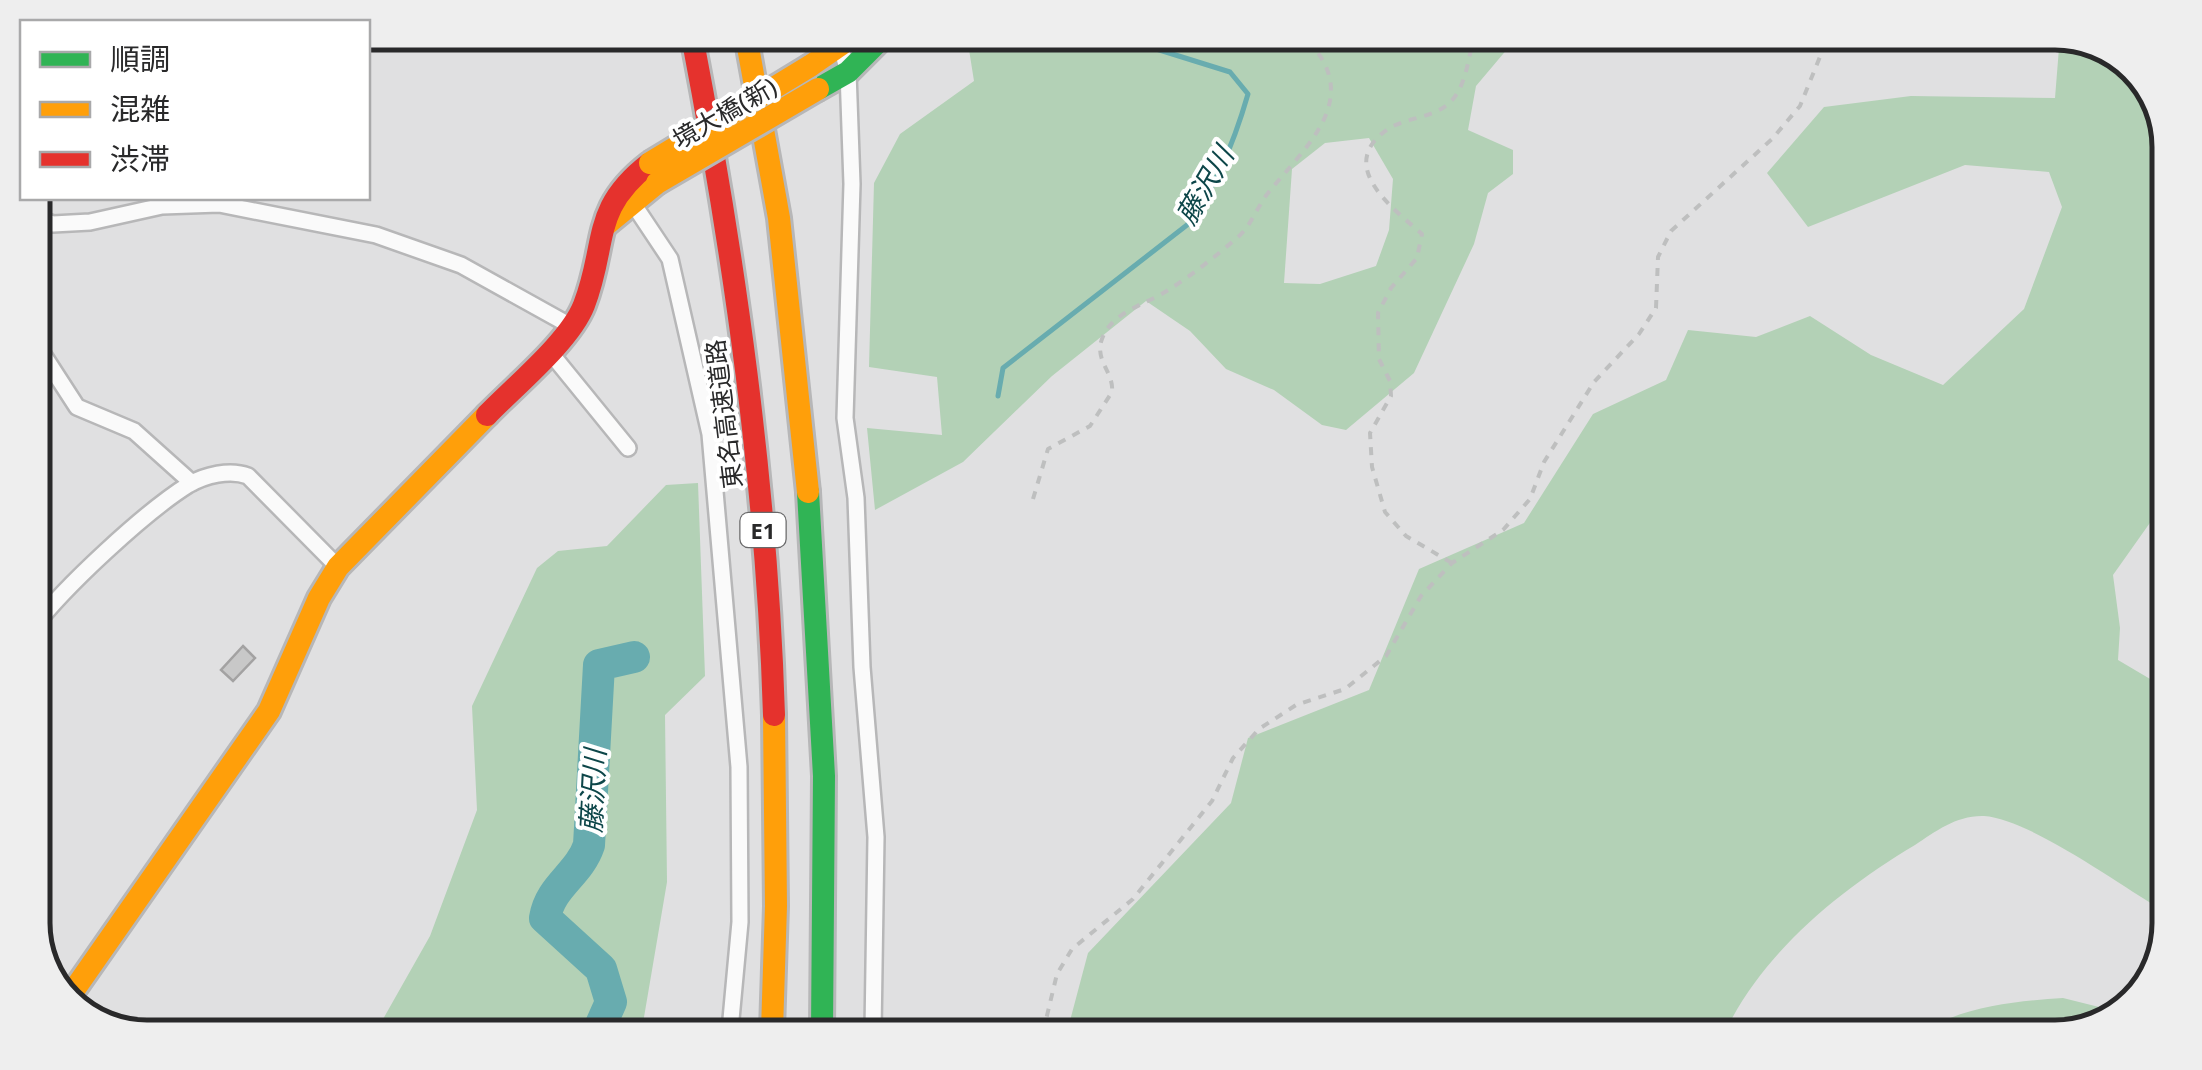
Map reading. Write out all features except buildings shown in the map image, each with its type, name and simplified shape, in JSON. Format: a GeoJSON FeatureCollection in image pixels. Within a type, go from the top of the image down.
{"type":"FeatureCollection","features":[{"type":"Feature","properties":{"kind":"main road","name":"東名高速道路"},"geometry":{"type":"LineString","coordinates":[[694,50],[736,290],[762,518],[775,706],[777,936],[773,1020]]}},
{"type":"Feature","properties":{"kind":"main road","name":"E1"},"geometry":{"type":"LineString","coordinates":[[749,50],[774,192],[806,457],[818,615],[824,802],[822,1020]]}},
{"type":"Feature","properties":{"kind":"main road"},"geometry":{"type":"LineString","coordinates":[[75,988],[270,712],[319,598],[338,567],[549,351],[583,308],[609,205],[623,184],[653,173],[834,50]]}},
{"type":"Feature","properties":{"kind":"main road","name":"境大橋(新)"},"geometry":{"type":"LineString","coordinates":[[653,173],[848,72],[870,50]]}},
{"type":"Feature","properties":{"kind":"main road"},"geometry":{"type":"LineString","coordinates":[[607,224],[632,202],[653,173]]}},
{"type":"Feature","properties":{"kind":"street"},"geometry":{"type":"LineString","coordinates":[[847,50],[852,184],[845,418],[856,498],[862,668],[872,761],[873,1020]]}},
{"type":"Feature","properties":{"kind":"street"},"geometry":{"type":"LineString","coordinates":[[632,202],[670,258],[710,434],[739,766],[740,922],[731,1020]]}},
{"type":"Feature","properties":{"kind":"street"},"geometry":{"type":"LineString","coordinates":[[50,223],[90,222],[162,206],[219,204],[415,245],[461,265],[568,325]]}},
{"type":"Feature","properties":{"kind":"street"},"geometry":{"type":"LineString","coordinates":[[549,351],[628,448]]}},
{"type":"Feature","properties":{"kind":"street"},"geometry":{"type":"LineString","coordinates":[[50,365],[77,406],[134,432],[192,482]]}},
{"type":"Feature","properties":{"kind":"street"},"geometry":{"type":"LineString","coordinates":[[50,609],[76,581],[192,482],[236,472],[248,476],[338,567]]}},
{"type":"Feature","properties":{"kind":"path"},"geometry":{"type":"LineString","coordinates":[[1034,499],[1048,449],[1090,426],[1112,392],[1110,372],[1102,363],[1101,342],[1112,325],[1144,299],[1162,294],[1242,234],[1259,204],[1323,125],[1334,101],[1331,82],[1312,50]]}},
{"type":"Feature","properties":{"kind":"path"},"geometry":{"type":"LineString","coordinates":[[1452,563],[1406,536],[1385,512],[1372,467],[1370,433],[1390,396],[1390,381],[1379,360],[1378,313],[1391,288],[1416,258],[1422,234],[1376,194],[1368,179],[1367,164],[1376,142],[1388,130],[1448,105],[1462,84],[1470,50]]}},
{"type":"Feature","properties":{"kind":"path"},"geometry":{"type":"LineString","coordinates":[[1045,1020],[1058,974],[1072,949],[1133,900],[1212,801],[1233,758],[1260,729],[1296,706],[1345,688],[1386,656],[1421,596],[1452,563],[1503,530],[1530,499],[1544,462],[1594,382],[1639,334],[1656,308],[1658,256],[1671,231],[1772,139],[1800,106],[1823,50]]}},
{"type":"Feature","properties":{"kind":"green space"},"geometry":{"type":"Polygon","coordinates":[[[969,50],[1506,50],[1476,86],[1468,130],[1513,150],[1513,174],[1488,193],[1474,244],[1414,373],[1346,430],[1322,425],[1274,390],[1226,369],[1190,331],[1146,301],[1052,376],[963,462],[875,510],[867,428],[942,435],[937,377],[869,367],[874,183],[900,134],[974,81],[969,50]],[[1369,138],[1325,143],[1292,169],[1284,283],[1320,284],[1376,266],[1389,230],[1393,179],[1369,138]]]}},
{"type":"Feature","properties":{"kind":"green space"},"geometry":{"type":"Polygon","coordinates":[[[2059,50],[2098,60],[2119,74],[2136,93],[2147,116],[2152,141],[2152,520],[2113,575],[2120,628],[2118,660],[2152,680],[2152,904],[2024,828],[1974,816],[1939,829],[1831,904],[1781,951],[1732,1020],[1070,1020],[1088,953],[1231,803],[1248,738],[1369,690],[1419,569],[1524,523],[1593,414],[1666,380],[1688,330],[1756,337],[1810,316],[1871,355],[1943,385],[2024,309],[2062,207],[2049,172],[1965,165],[1808,227],[1767,173],[1824,107],[1911,96],[2055,98],[2059,50]]]}},
{"type":"Feature","properties":{"kind":"green space"},"geometry":{"type":"Polygon","coordinates":[[[698,483],[705,676],[665,715],[667,882],[644,1020],[383,1020],[430,936],[477,810],[472,706],[537,568],[558,551],[607,546],[666,485],[698,483]]]}},
{"type":"Feature","properties":{"kind":"green space"},"geometry":{"type":"Polygon","coordinates":[[[2063,998],[2102,1008],[2068,1019],[1946,1020],[2007,1003],[2063,998]]]}},
{"type":"Feature","properties":{"kind":"waterway","name":"藤沢川"},"geometry":{"type":"LineString","coordinates":[[998,396],[1003,368],[1187,225],[1224,162],[1248,94],[1230,72],[1159,50]]}},
{"type":"Feature","properties":{"kind":"waterway","name":"藤沢川"},"geometry":{"type":"LineString","coordinates":[[603,1020],[611,1002],[601,969],[545,918],[553,897],[579,865],[589,845],[599,665],[634,657]]}},
{"type":"Feature","properties":{"kind":"traffic: fast"},"geometry":{"type":"LineString","coordinates":[[818,89],[848,72],[870,50]]}},
{"type":"Feature","properties":{"kind":"traffic: fast"},"geometry":{"type":"LineString","coordinates":[[808,492],[824,776],[822,1020]]}},
{"type":"Feature","properties":{"kind":"traffic: slow"},"geometry":{"type":"LineString","coordinates":[[749,50],[779,218],[808,492]]}},
{"type":"Feature","properties":{"kind":"traffic: slow"},"geometry":{"type":"LineString","coordinates":[[810,66],[833,50]]}},
{"type":"Feature","properties":{"kind":"traffic: slow"},"geometry":{"type":"LineString","coordinates":[[650,163],[810,66]]}},
{"type":"Feature","properties":{"kind":"traffic: slow"},"geometry":{"type":"LineString","coordinates":[[657,183],[818,89]]}},
{"type":"Feature","properties":{"kind":"traffic: slow"},"geometry":{"type":"LineString","coordinates":[[607,224],[657,183]]}},
{"type":"Feature","properties":{"kind":"traffic: slow"},"geometry":{"type":"LineString","coordinates":[[75,988],[269,711],[319,598],[338,567],[487,415]]}},
{"type":"Feature","properties":{"kind":"traffic: slow"},"geometry":{"type":"LineString","coordinates":[[772,1020],[776,906],[774,715]]}},
{"type":"Feature","properties":{"kind":"traffic: jam"},"geometry":{"type":"LineString","coordinates":[[694,50],[746,374],[764,544],[774,715]]}},
{"type":"Feature","properties":{"kind":"traffic: jam"},"geometry":{"type":"LineString","coordinates":[[487,415],[555,348],[577,319],[591,283],[609,212],[631,180],[650,163]]}}]}
